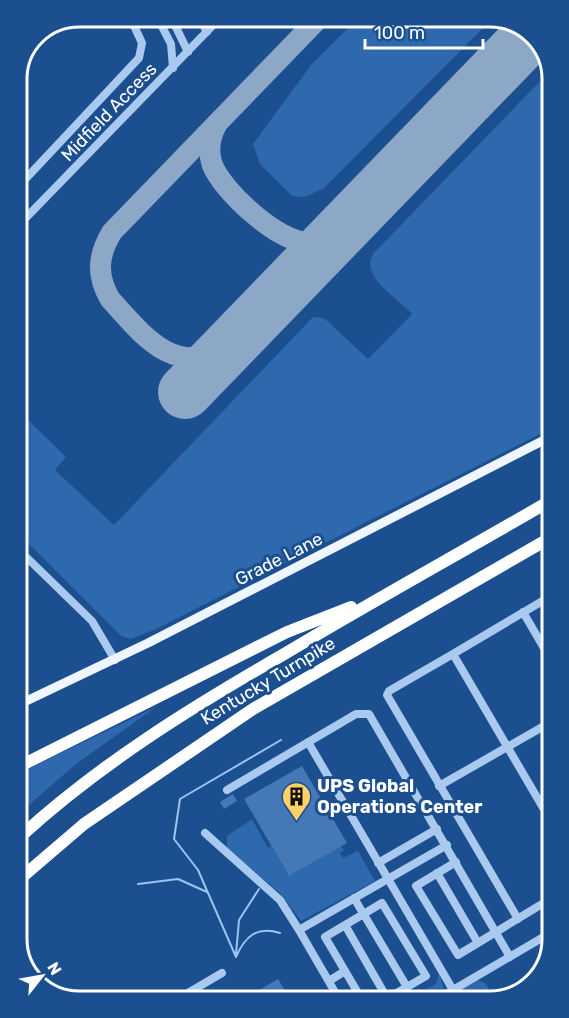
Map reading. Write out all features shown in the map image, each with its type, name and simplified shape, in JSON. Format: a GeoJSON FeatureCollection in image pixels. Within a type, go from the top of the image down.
{"type":"FeatureCollection","features":[{"type":"Feature","properties":{"kind":"highway"},"geometry":{"type":"LineString","coordinates":[[27,831],[69,794],[144,740],[388,592],[542,505]]}},
{"type":"Feature","properties":{"kind":"highway","name":"Kentucky Turnpike"},"geometry":{"type":"LineString","coordinates":[[27,874],[84,824],[253,709],[542,543]]}},
{"type":"Feature","properties":{"kind":"highway"},"geometry":{"type":"LineString","coordinates":[[27,762],[287,632],[388,592]]}},
{"type":"Feature","properties":{"kind":"main road","name":"Grade Lane"},"geometry":{"type":"LineString","coordinates":[[27,701],[115,660],[542,441]]}},
{"type":"Feature","properties":{"kind":"street"},"geometry":{"type":"LineString","coordinates":[[27,177],[140,58],[142,43],[134,27]]}},
{"type":"Feature","properties":{"kind":"street"},"geometry":{"type":"LineString","coordinates":[[162,27],[171,44],[173,68]]}},
{"type":"Feature","properties":{"kind":"street"},"geometry":{"type":"LineString","coordinates":[[176,27],[188,52]]}},
{"type":"Feature","properties":{"kind":"street"},"geometry":{"type":"LineString","coordinates":[[204,27],[207,32]]}},
{"type":"Feature","properties":{"kind":"street","name":"Midfield Access"},"geometry":{"type":"LineString","coordinates":[[27,217],[211,27]]}},
{"type":"Feature","properties":{"kind":"street"},"geometry":{"type":"LineString","coordinates":[[27,557],[92,621],[115,660]]}},
{"type":"Feature","properties":{"kind":"street"},"geometry":{"type":"LineString","coordinates":[[518,919],[387,695],[389,691],[542,601]]}},
{"type":"Feature","properties":{"kind":"street"},"geometry":{"type":"LineString","coordinates":[[523,612],[542,645]]}},
{"type":"Feature","properties":{"kind":"street"},"geometry":{"type":"LineString","coordinates":[[453,654],[542,805]]}},
{"type":"Feature","properties":{"kind":"street"},"geometry":{"type":"LineString","coordinates":[[227,790],[356,714],[369,714],[510,957]]}},
{"type":"Feature","properties":{"kind":"street"},"geometry":{"type":"LineString","coordinates":[[439,786],[542,727]]}},
{"type":"Feature","properties":{"kind":"street"},"geometry":{"type":"LineString","coordinates":[[308,742],[453,990],[542,938]]}},
{"type":"Feature","properties":{"kind":"street"},"geometry":{"type":"LineString","coordinates":[[378,862],[437,829]]}},
{"type":"Feature","properties":{"kind":"street"},"geometry":{"type":"LineString","coordinates":[[205,834],[280,900],[335,991]]}},
{"type":"Feature","properties":{"kind":"street"},"geometry":{"type":"LineString","coordinates":[[299,930],[447,845]]}},
{"type":"Feature","properties":{"kind":"street"},"geometry":{"type":"LineString","coordinates":[[456,862],[416,886],[458,955],[542,904]]}},
{"type":"Feature","properties":{"kind":"street"},"geometry":{"type":"LineString","coordinates":[[437,873],[478,943]]}},
{"type":"Feature","properties":{"kind":"street"},"geometry":{"type":"LineString","coordinates":[[354,898],[407,987]]}},
{"type":"Feature","properties":{"kind":"street"},"geometry":{"type":"LineString","coordinates":[[357,991],[325,937],[382,903],[426,976],[400,991]]}},
{"type":"Feature","properties":{"kind":"street"},"geometry":{"type":"LineString","coordinates":[[345,925],[384,991]]}},
{"type":"Feature","properties":{"kind":"street"},"geometry":{"type":"LineString","coordinates":[[329,981],[345,971]]}},
{"type":"Feature","properties":{"kind":"street"},"geometry":{"type":"LineString","coordinates":[[191,991],[222,973]]}},
{"type":"Feature","properties":{"kind":"shaded area"},"geometry":{"type":"Polygon","coordinates":[[[349,27],[484,27],[324,188],[305,197],[292,196],[260,164],[253,144],[311,65],[349,27]]]}},
{"type":"Feature","properties":{"kind":"shaded area"},"geometry":{"type":"Polygon","coordinates":[[[542,79],[542,433],[156,629],[131,639],[121,636],[27,542],[27,419],[66,457],[55,470],[114,525],[313,317],[324,318],[368,359],[412,314],[376,280],[370,263],[373,254],[542,79]]]}},
{"type":"Feature","properties":{"kind":"shaded area"},"geometry":{"type":"Polygon","coordinates":[[[156,707],[76,764],[27,807],[27,770],[156,707]]]}},
{"type":"Feature","properties":{"kind":"shaded area"},"geometry":{"type":"Polygon","coordinates":[[[252,819],[268,848],[271,846],[289,876],[341,846],[344,850],[340,853],[343,858],[358,851],[375,881],[301,921],[280,893],[227,849],[227,836],[252,819]]]}},
{"type":"Feature","properties":{"kind":"shaded area"},"geometry":{"type":"Polygon","coordinates":[[[439,973],[444,989],[424,991],[436,984],[439,973]]]}},
{"type":"Feature","properties":{"kind":"shaded area"},"geometry":{"type":"Polygon","coordinates":[[[478,980],[486,984],[490,991],[459,991],[478,980]]]}},
{"type":"Feature","properties":{"kind":"building","name":"UPS Global Operations Center"},"geometry":{"type":"Polygon","coordinates":[[[302,766],[347,843],[289,876],[244,799],[302,766]]]}},
{"type":"Feature","properties":{"kind":"building"},"geometry":{"type":"Polygon","coordinates":[[[233,794],[237,801],[224,809],[220,802],[233,794]]]}},
{"type":"Feature","properties":{"kind":"building"},"geometry":{"type":"Polygon","coordinates":[[[278,979],[285,991],[257,991],[278,979]]]}},
{"type":"Feature","properties":{"kind":"waterway"},"geometry":{"type":"LineString","coordinates":[[280,933],[265,931],[253,934],[243,943],[236,957],[198,870],[174,839],[180,799],[281,740]]}},
{"type":"Feature","properties":{"kind":"waterway"},"geometry":{"type":"LineString","coordinates":[[138,884],[178,879],[207,892]]}},
{"type":"Feature","properties":{"kind":"waterway"},"geometry":{"type":"LineString","coordinates":[[236,954],[239,920],[259,889]]}},
{"type":"Feature","properties":{"kind":"taxiway"},"geometry":{"type":"LineString","coordinates":[[230,345],[211,354],[193,358],[178,356],[149,340],[110,299],[105,290],[100,265],[104,249],[112,232],[310,27]]}},
{"type":"Feature","properties":{"kind":"taxiway"},"geometry":{"type":"LineString","coordinates":[[217,124],[210,144],[212,164],[227,188],[252,213],[281,234],[307,242],[324,238],[348,223]]}},
{"type":"Feature","properties":{"kind":"runway"},"geometry":{"type":"LineString","coordinates":[[185,392],[525,41]]}},
{"type":"Feature","properties":{"kind":"place","name":"UPS Global Operations Center"},"geometry":{"type":"Point","coordinates":[296,822]}}]}
